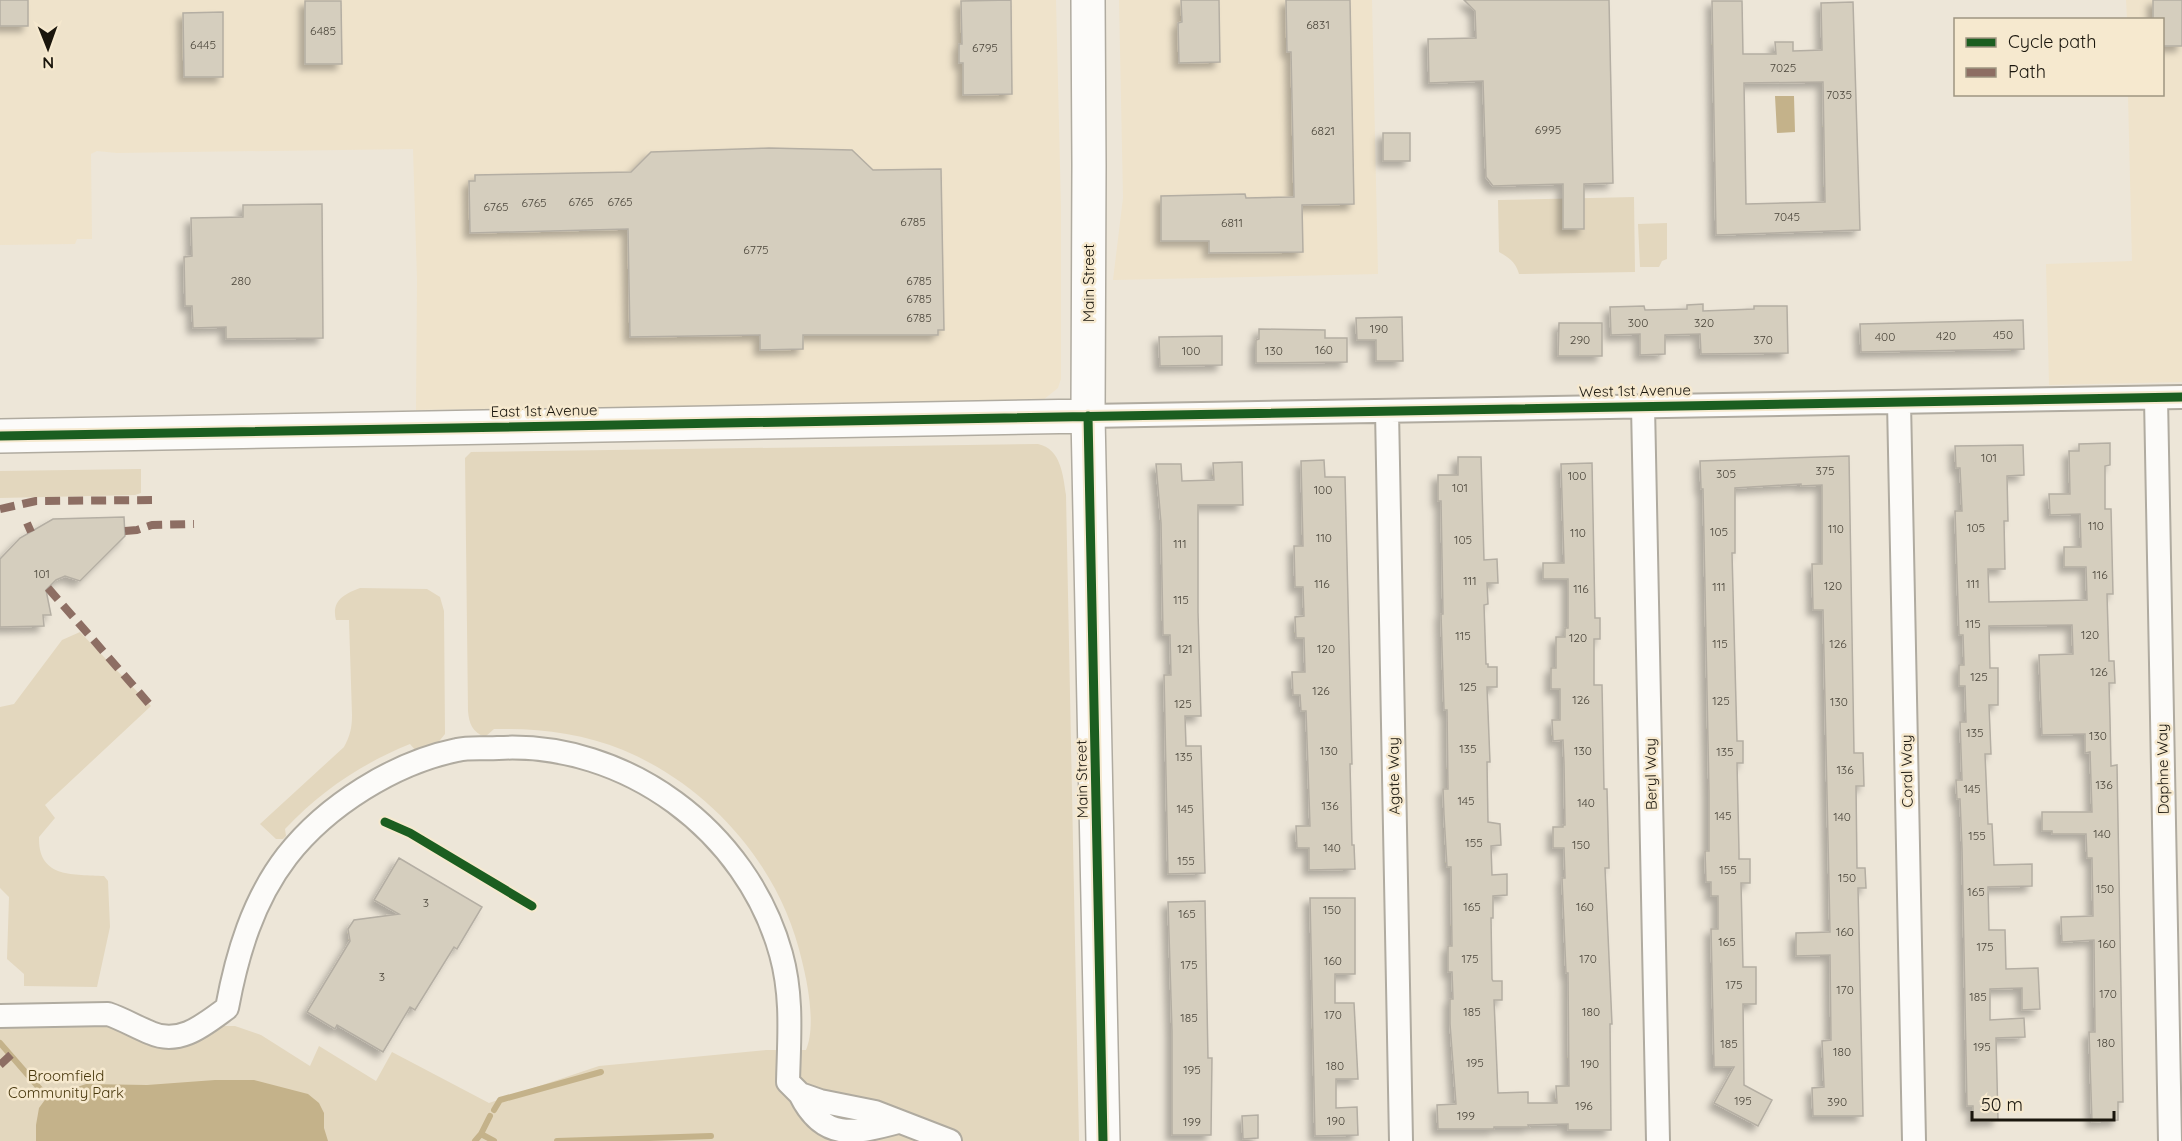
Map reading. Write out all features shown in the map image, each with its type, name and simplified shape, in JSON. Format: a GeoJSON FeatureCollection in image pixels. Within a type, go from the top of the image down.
{"type":"FeatureCollection","features":[{"type":"Feature","properties":{"kind":"main road","name":"Main Street"},"geometry":{"type":"LineString","coordinates":[[1088,0],[1088,416],[1103,1141]]}},
{"type":"Feature","properties":{"kind":"main road","name":"East 1st Avenue"},"geometry":{"type":"LineString","coordinates":[[0,436],[1088,416]]}},
{"type":"Feature","properties":{"kind":"street","name":"West 1st Avenue"},"geometry":{"type":"LineString","coordinates":[[1088,416],[2182,397]]}},
{"type":"Feature","properties":{"kind":"street","name":"Daphne Way"},"geometry":{"type":"LineString","coordinates":[[2156,398],[2170,1141]]}},
{"type":"Feature","properties":{"kind":"street","name":"Coral Way"},"geometry":{"type":"LineString","coordinates":[[1899,402],[1914,1141]]}},
{"type":"Feature","properties":{"kind":"street","name":"Beryl Way"},"geometry":{"type":"LineString","coordinates":[[1643,406],[1658,1141]]}},
{"type":"Feature","properties":{"kind":"street","name":"Agate Way"},"geometry":{"type":"LineString","coordinates":[[1387,411],[1401,1141]]}},
{"type":"Feature","properties":{"kind":"street"},"geometry":{"type":"LineString","coordinates":[[0,1016],[108,1014],[153,1034],[163,1036],[183,1035],[194,1031],[227,1008],[245,933],[256,908],[281,865],[298,843],[322,819],[351,796],[378,780],[418,762],[457,750],[522,747],[548,750],[600,762],[643,781],[690,813],[728,851],[752,886],[770,922],[780,951],[790,1001],[788,1082],[801,1094],[809,1113],[829,1129],[844,1133],[871,1130],[898,1122],[950,1141]]}},
{"type":"Feature","properties":{"kind":"shaded area"},"geometry":{"type":"Polygon","coordinates":[[[0,0],[1056,0],[1061,208],[1061,379],[1058,388],[1043,400],[1031,401],[416,410],[417,279],[413,149],[117,153],[97,151],[91,154],[92,239],[77,239],[75,244],[0,245],[0,0]]]}},
{"type":"Feature","properties":{"kind":"shaded area"},"geometry":{"type":"Polygon","coordinates":[[[1119,0],[1372,0],[1378,274],[1113,280],[1123,198],[1119,0]]]}},
{"type":"Feature","properties":{"kind":"shaded area"},"geometry":{"type":"Polygon","coordinates":[[[2126,0],[2182,0],[2182,382],[2049,385],[2046,264],[2132,261],[2128,96],[2164,96],[2164,18],[2127,18],[2126,0]]]}},
{"type":"Feature","properties":{"kind":"shaded area"},"geometry":{"type":"Polygon","coordinates":[[[1775,96],[1794,96],[1795,132],[1777,133],[1775,96]]]}},
{"type":"Feature","properties":{"kind":"shaded area"},"geometry":{"type":"Polygon","coordinates":[[[215,1080],[254,1080],[308,1094],[319,1103],[324,1113],[324,1128],[328,1141],[36,1141],[39,1108],[47,1097],[86,1084],[147,1085],[215,1080]]]}},
{"type":"Feature","properties":{"kind":"green space"},"geometry":{"type":"Polygon","coordinates":[[[1634,197],[1635,272],[1519,274],[1512,261],[1499,252],[1498,200],[1634,197]]]}},
{"type":"Feature","properties":{"kind":"green space"},"geometry":{"type":"Polygon","coordinates":[[[1667,223],[1667,259],[1662,261],[1659,267],[1640,267],[1638,224],[1667,223]]]}},
{"type":"Feature","properties":{"kind":"green space","name":"Broomfield Community Park"},"geometry":{"type":"Polygon","coordinates":[[[1038,444],[1052,451],[1060,464],[1066,495],[1079,1141],[0,1141],[0,1027],[111,1027],[149,1045],[176,1048],[195,1043],[224,1026],[235,1026],[261,1035],[310,1066],[319,1046],[376,1081],[392,1052],[489,1103],[599,1066],[766,1050],[806,1050],[811,1018],[809,994],[792,926],[778,894],[759,863],[738,834],[713,808],[685,785],[655,766],[607,744],[560,733],[527,729],[494,729],[485,737],[472,727],[468,711],[465,458],[471,452],[1038,444]]]}},
{"type":"Feature","properties":{"kind":"green space"},"geometry":{"type":"Polygon","coordinates":[[[141,469],[141,493],[135,495],[0,498],[0,471],[141,469]]]}},
{"type":"Feature","properties":{"kind":"green space"},"geometry":{"type":"Polygon","coordinates":[[[360,588],[427,589],[440,597],[444,611],[445,734],[436,745],[416,751],[410,744],[358,770],[313,802],[285,829],[286,836],[283,839],[276,839],[260,824],[344,747],[349,735],[352,715],[349,620],[336,620],[335,608],[340,599],[360,588]]]}},
{"type":"Feature","properties":{"kind":"green space"},"geometry":{"type":"Polygon","coordinates":[[[80,632],[151,706],[45,805],[55,818],[39,837],[40,851],[45,861],[60,872],[104,876],[108,881],[110,927],[97,987],[24,986],[24,974],[7,959],[9,897],[0,888],[0,707],[14,704],[62,640],[80,632]]]}},
{"type":"Feature","properties":{"kind":"building"},"geometry":{"type":"Polygon","coordinates":[[[0,0],[28,0],[28,26],[0,26],[0,0]]]}},
{"type":"Feature","properties":{"kind":"building"},"geometry":{"type":"Polygon","coordinates":[[[1011,0],[1012,94],[963,95],[963,63],[959,63],[959,44],[962,44],[961,1],[1011,0]]]}},
{"type":"Feature","properties":{"kind":"building"},"geometry":{"type":"Polygon","coordinates":[[[1181,0],[1219,0],[1220,62],[1179,63],[1178,23],[1182,22],[1181,0]]]}},
{"type":"Feature","properties":{"kind":"building"},"geometry":{"type":"Polygon","coordinates":[[[1286,0],[1350,0],[1354,204],[1302,205],[1303,252],[1209,253],[1209,241],[1161,241],[1161,196],[1245,194],[1246,198],[1294,197],[1291,52],[1287,52],[1286,0]]]}},
{"type":"Feature","properties":{"kind":"building"},"geometry":{"type":"Polygon","coordinates":[[[1464,0],[1609,0],[1613,183],[1584,184],[1584,229],[1563,229],[1563,184],[1493,186],[1486,177],[1483,81],[1429,83],[1428,39],[1476,38],[1475,11],[1464,0]]]}},
{"type":"Feature","properties":{"kind":"building"},"geometry":{"type":"Polygon","coordinates":[[[2153,0],[2182,0],[2182,46],[2164,46],[2164,18],[2153,18],[2153,0]]]}},
{"type":"Feature","properties":{"kind":"building"},"geometry":{"type":"Polygon","coordinates":[[[305,1],[341,1],[342,64],[305,64],[305,1]]]}},
{"type":"Feature","properties":{"kind":"building"},"geometry":{"type":"Polygon","coordinates":[[[1712,1],[1742,1],[1743,54],[1776,54],[1775,42],[1793,42],[1793,51],[1822,50],[1821,3],[1853,2],[1860,230],[1716,235],[1712,1]],[[1823,82],[1744,83],[1746,204],[1825,202],[1823,82]]]}},
{"type":"Feature","properties":{"kind":"building"},"geometry":{"type":"Polygon","coordinates":[[[223,12],[223,77],[184,77],[183,13],[223,12]]]}},
{"type":"Feature","properties":{"kind":"building"},"geometry":{"type":"Polygon","coordinates":[[[1383,133],[1410,133],[1410,161],[1383,161],[1383,133]]]}},
{"type":"Feature","properties":{"kind":"building"},"geometry":{"type":"Polygon","coordinates":[[[769,148],[852,150],[873,170],[941,169],[944,330],[938,330],[938,335],[803,335],[803,349],[760,350],[760,335],[630,337],[628,229],[470,233],[469,181],[475,181],[475,175],[631,172],[651,152],[769,148]]]}},
{"type":"Feature","properties":{"kind":"building"},"geometry":{"type":"Polygon","coordinates":[[[322,204],[323,338],[226,339],[226,327],[193,328],[192,306],[185,306],[184,257],[192,256],[191,218],[243,217],[243,205],[322,204]]]}},
{"type":"Feature","properties":{"kind":"building"},"geometry":{"type":"Polygon","coordinates":[[[1703,304],[1703,311],[1754,309],[1754,306],[1787,306],[1788,353],[1701,354],[1700,334],[1665,335],[1665,354],[1640,355],[1640,334],[1611,335],[1610,307],[1644,306],[1645,310],[1687,309],[1687,305],[1703,304]]]}},
{"type":"Feature","properties":{"kind":"building"},"geometry":{"type":"Polygon","coordinates":[[[1402,317],[1403,361],[1376,361],[1376,340],[1357,340],[1356,318],[1402,317]]]}},
{"type":"Feature","properties":{"kind":"building"},"geometry":{"type":"Polygon","coordinates":[[[2023,320],[2024,349],[1861,352],[1860,324],[2023,320]]]}},
{"type":"Feature","properties":{"kind":"building"},"geometry":{"type":"Polygon","coordinates":[[[1559,323],[1602,323],[1602,356],[1558,356],[1559,323]]]}},
{"type":"Feature","properties":{"kind":"building"},"geometry":{"type":"Polygon","coordinates":[[[1259,329],[1325,330],[1325,338],[1347,338],[1347,362],[1256,363],[1256,340],[1259,339],[1259,329]]]}},
{"type":"Feature","properties":{"kind":"building"},"geometry":{"type":"Polygon","coordinates":[[[1222,336],[1222,365],[1160,366],[1159,337],[1222,336]]]}},
{"type":"Feature","properties":{"kind":"building"},"geometry":{"type":"Polygon","coordinates":[[[2110,443],[2110,465],[2105,466],[2105,509],[2111,509],[2113,594],[2107,594],[2109,661],[2114,661],[2115,683],[2109,683],[2111,766],[2117,765],[2123,1102],[2118,1102],[2118,1120],[2092,1122],[2089,1032],[2095,1032],[2094,940],[2062,942],[2061,917],[2093,916],[2092,858],[2087,858],[2086,834],[2052,834],[2052,831],[2042,831],[2042,812],[2092,812],[2090,752],[2085,753],[2085,734],[2042,735],[2039,655],[2073,654],[2072,625],[1989,626],[1990,668],[1998,668],[1998,705],[1989,705],[1991,754],[1985,754],[1988,824],[1992,824],[1994,865],[2032,864],[2032,886],[1988,887],[1989,930],[2005,930],[2006,969],[2038,968],[2040,1009],[2022,1010],[2022,988],[1990,989],[1990,1020],[2024,1018],[2025,1037],[1996,1038],[1998,1120],[1973,1121],[1973,1106],[1967,1106],[1962,848],[1960,799],[1957,799],[1956,780],[1962,780],[1960,722],[1966,722],[1965,686],[1959,686],[1959,665],[1964,665],[1963,635],[1959,635],[1955,511],[1962,511],[1960,468],[1956,468],[1955,446],[2023,445],[2024,475],[2007,476],[2008,521],[2004,521],[2005,569],[1988,569],[1989,602],[2043,601],[2087,600],[2086,567],[2064,567],[2064,547],[2081,547],[2080,514],[2050,515],[2049,494],[2070,494],[2069,451],[2079,451],[2079,444],[2110,443]]]}},
{"type":"Feature","properties":{"kind":"building"},"geometry":{"type":"Polygon","coordinates":[[[1849,456],[1854,753],[1863,753],[1864,786],[1856,786],[1857,868],[1865,868],[1866,888],[1858,888],[1863,1116],[1813,1116],[1812,1088],[1824,1087],[1822,1041],[1831,1040],[1830,955],[1796,956],[1796,933],[1830,932],[1823,610],[1813,610],[1812,564],[1822,564],[1822,485],[1735,488],[1735,553],[1732,553],[1737,741],[1743,741],[1743,763],[1737,763],[1739,859],[1750,859],[1750,883],[1741,883],[1743,967],[1756,967],[1756,1004],[1743,1004],[1744,1085],[1772,1100],[1758,1126],[1714,1103],[1734,1067],[1714,1067],[1711,929],[1718,929],[1718,896],[1711,896],[1711,882],[1706,882],[1705,851],[1709,851],[1709,792],[1703,489],[1701,489],[1700,461],[1849,456]]]}},
{"type":"Feature","properties":{"kind":"building"},"geometry":{"type":"Polygon","coordinates":[[[1458,457],[1481,457],[1484,560],[1497,559],[1498,583],[1487,583],[1488,604],[1484,605],[1486,664],[1488,667],[1497,667],[1497,687],[1487,687],[1490,762],[1487,762],[1488,822],[1500,824],[1501,845],[1491,846],[1492,875],[1507,874],[1507,895],[1493,896],[1493,918],[1491,918],[1492,979],[1502,981],[1502,1000],[1494,1000],[1498,1093],[1528,1092],[1528,1103],[1557,1103],[1556,1086],[1569,1086],[1568,973],[1566,973],[1562,878],[1565,878],[1564,848],[1553,848],[1553,827],[1565,825],[1563,740],[1553,741],[1552,720],[1560,720],[1560,689],[1551,689],[1551,668],[1556,668],[1556,637],[1565,637],[1565,628],[1568,628],[1568,579],[1543,579],[1543,563],[1564,563],[1561,464],[1592,463],[1595,618],[1600,618],[1600,639],[1594,639],[1594,685],[1602,685],[1604,789],[1607,789],[1609,868],[1605,868],[1612,1024],[1610,1024],[1611,1130],[1568,1130],[1568,1124],[1494,1127],[1494,1129],[1438,1129],[1437,1105],[1456,1104],[1450,1024],[1450,999],[1453,999],[1452,972],[1448,972],[1448,946],[1452,946],[1451,867],[1447,867],[1443,789],[1448,789],[1447,710],[1444,710],[1441,501],[1438,501],[1438,475],[1458,475],[1458,457]]]}},
{"type":"Feature","properties":{"kind":"building"},"geometry":{"type":"Polygon","coordinates":[[[1324,460],[1325,477],[1345,477],[1352,845],[1354,845],[1355,869],[1309,870],[1309,848],[1297,848],[1296,826],[1310,826],[1306,711],[1301,711],[1300,695],[1293,695],[1292,672],[1305,672],[1304,638],[1296,638],[1295,617],[1304,616],[1303,587],[1295,587],[1294,546],[1303,546],[1301,461],[1324,460]]]}},
{"type":"Feature","properties":{"kind":"building"},"geometry":{"type":"Polygon","coordinates":[[[1242,462],[1243,505],[1198,505],[1201,716],[1185,716],[1186,746],[1201,746],[1205,873],[1168,874],[1164,675],[1171,675],[1170,635],[1163,635],[1161,523],[1156,464],[1181,464],[1182,481],[1214,480],[1213,463],[1242,462]]]}},
{"type":"Feature","properties":{"kind":"building"},"geometry":{"type":"Polygon","coordinates":[[[124,517],[125,536],[80,581],[65,576],[56,580],[46,590],[51,615],[43,615],[44,626],[0,627],[0,559],[20,538],[53,519],[124,517]]]}},
{"type":"Feature","properties":{"kind":"building"},"geometry":{"type":"Polygon","coordinates":[[[399,858],[482,907],[457,949],[454,947],[415,1010],[410,1007],[383,1052],[337,1025],[335,1029],[307,1012],[350,941],[348,929],[354,920],[399,914],[374,900],[399,858]]]}},
{"type":"Feature","properties":{"kind":"building"},"geometry":{"type":"Polygon","coordinates":[[[1310,898],[1355,898],[1355,974],[1335,974],[1335,1003],[1354,1003],[1358,1079],[1336,1079],[1336,1108],[1357,1107],[1358,1135],[1315,1136],[1310,898]]]}},
{"type":"Feature","properties":{"kind":"building"},"geometry":{"type":"Polygon","coordinates":[[[1205,901],[1208,1058],[1212,1058],[1211,1135],[1172,1135],[1168,902],[1205,901]]]}},
{"type":"Feature","properties":{"kind":"building"},"geometry":{"type":"Polygon","coordinates":[[[1258,1115],[1258,1138],[1243,1139],[1242,1116],[1258,1115]]]}},
{"type":"Feature","properties":{"kind":"waterway"},"geometry":{"type":"LineString","coordinates":[[0,1043],[47,1097]]}},
{"type":"Feature","properties":{"kind":"waterway"},"geometry":{"type":"LineString","coordinates":[[494,1110],[500,1100],[601,1072]]}},
{"type":"Feature","properties":{"kind":"waterway"},"geometry":{"type":"LineString","coordinates":[[475,1141],[490,1116]]}},
{"type":"Feature","properties":{"kind":"waterway"},"geometry":{"type":"LineString","coordinates":[[481,1134],[494,1141]]}},
{"type":"Feature","properties":{"kind":"waterway"},"geometry":{"type":"LineString","coordinates":[[557,1141],[711,1136]]}},
{"type":"Feature","properties":{"kind":"marked path"},"geometry":{"type":"LineString","coordinates":[[0,509],[36,501],[152,500]]}},
{"type":"Feature","properties":{"kind":"marked path"},"geometry":{"type":"LineString","coordinates":[[27,523],[31,532]]}},
{"type":"Feature","properties":{"kind":"marked path"},"geometry":{"type":"LineString","coordinates":[[125,531],[152,525],[194,524]]}},
{"type":"Feature","properties":{"kind":"marked path"},"geometry":{"type":"LineString","coordinates":[[48,588],[151,706]]}},
{"type":"Feature","properties":{"kind":"marked path"},"geometry":{"type":"LineString","coordinates":[[0,1065],[14,1052]]}},
{"type":"Feature","properties":{"kind":"cycle path"},"geometry":{"type":"LineString","coordinates":[[0,436],[2182,397]]}},
{"type":"Feature","properties":{"kind":"cycle path"},"geometry":{"type":"LineString","coordinates":[[1088,416],[1103,1141]]}},
{"type":"Feature","properties":{"kind":"cycle path"},"geometry":{"type":"LineString","coordinates":[[385,822],[410,833],[532,906]]}}]}
